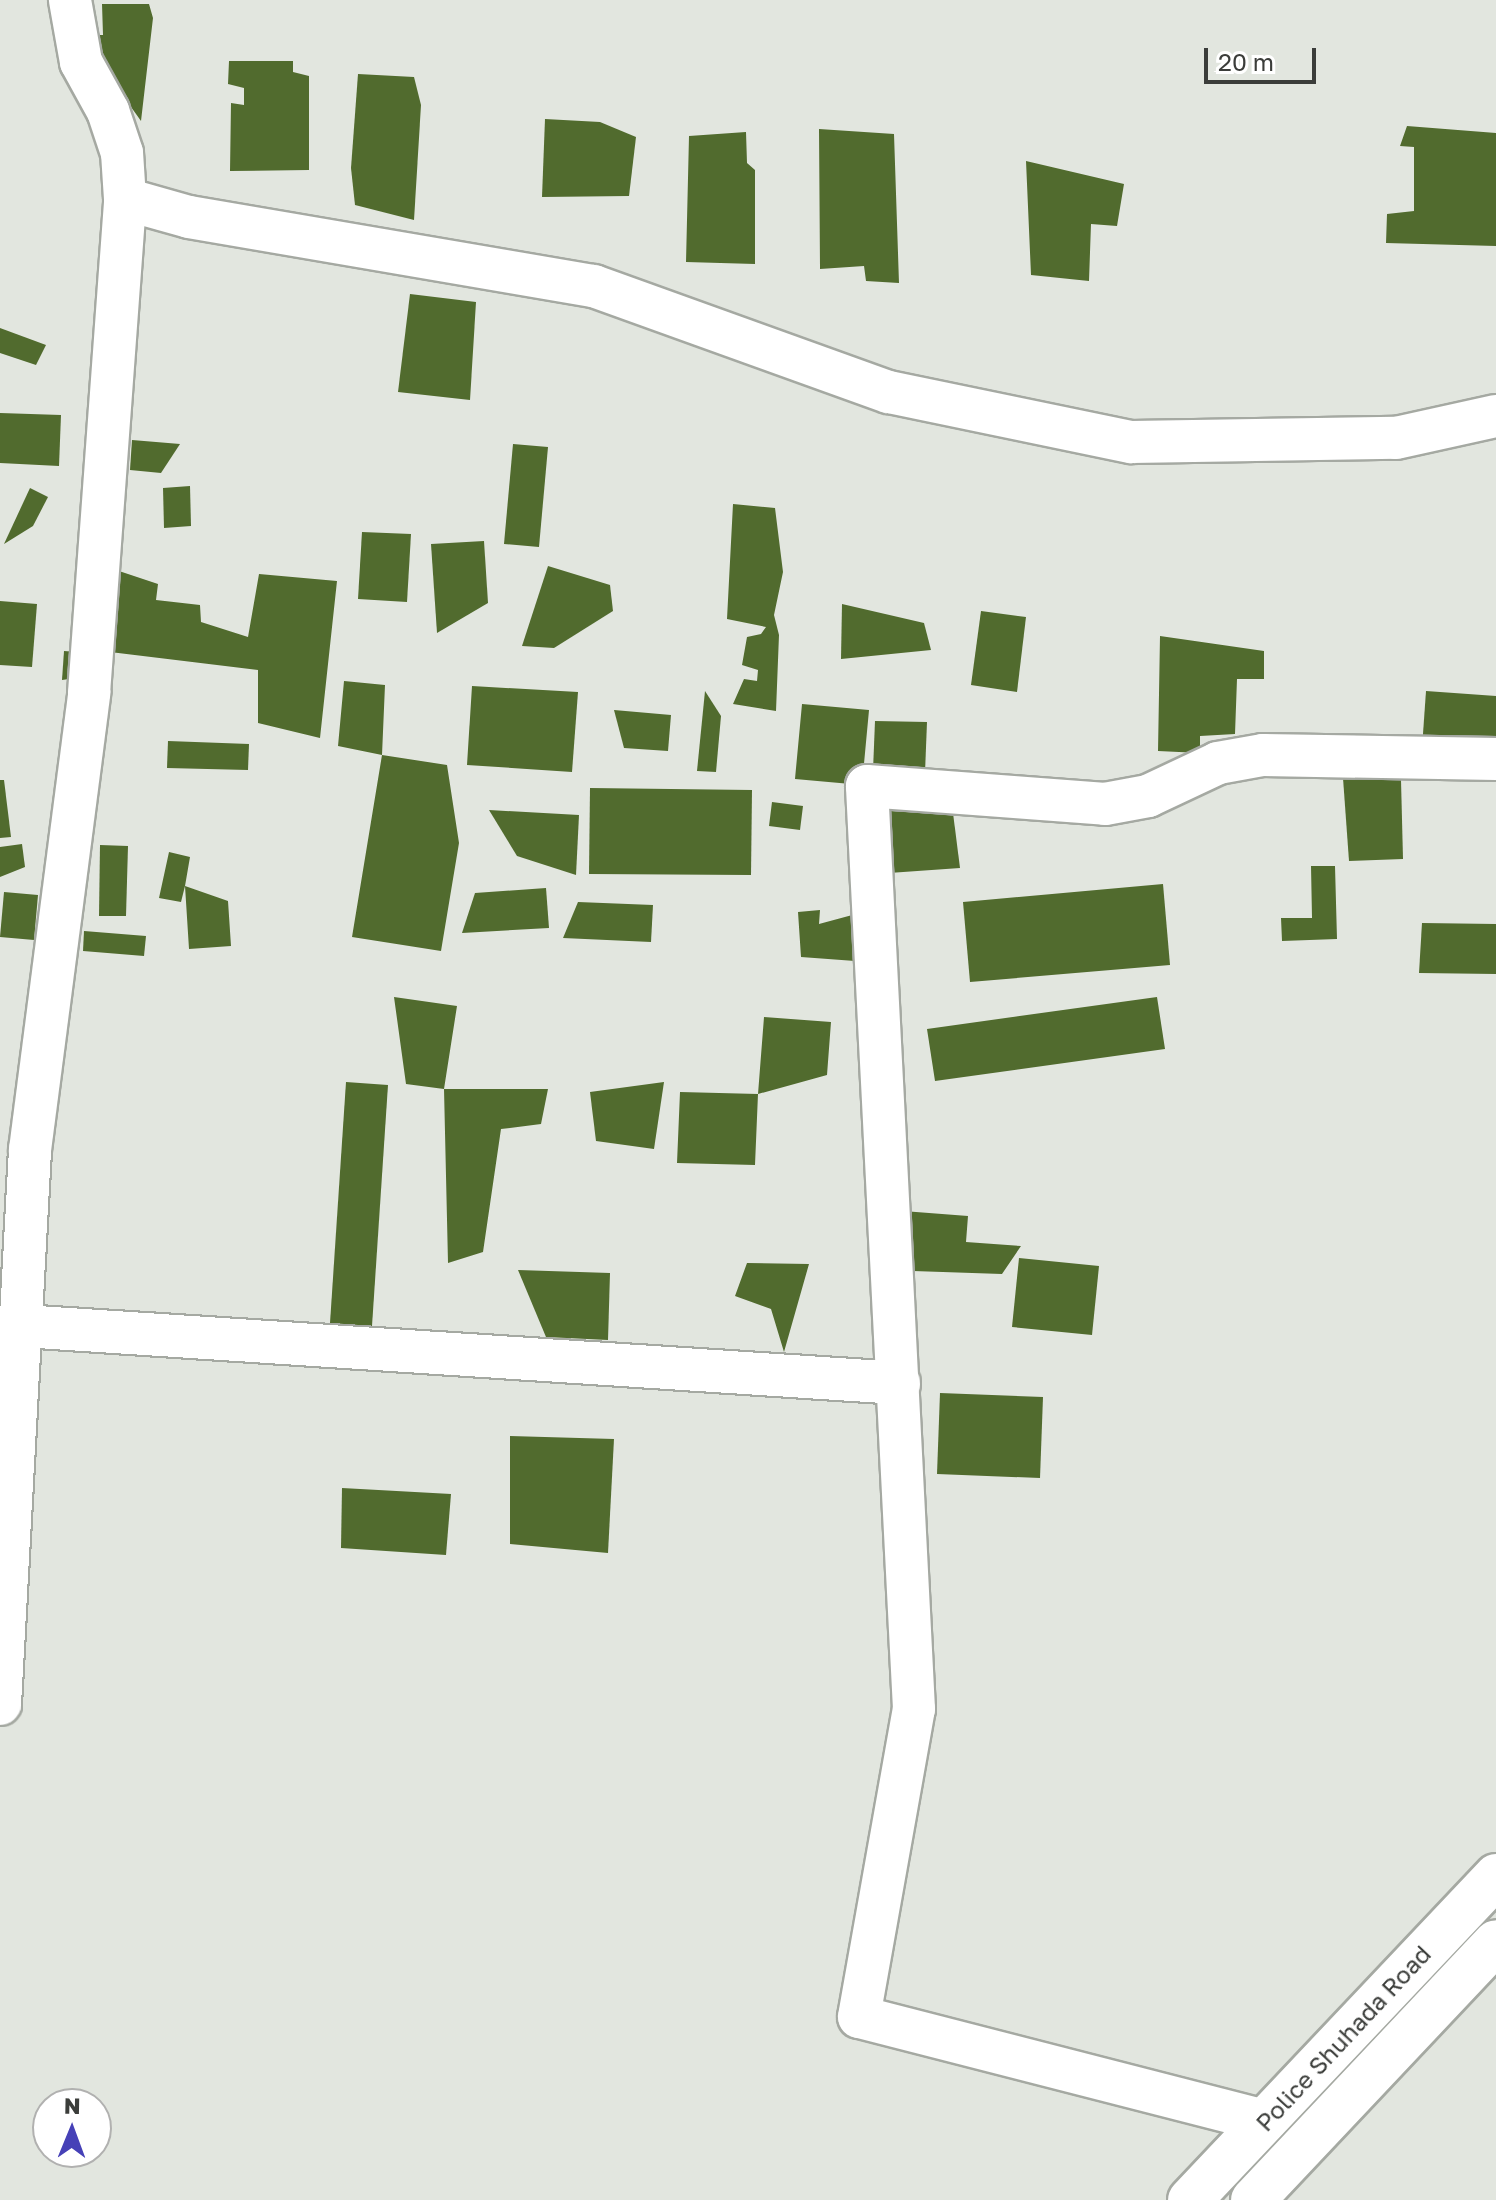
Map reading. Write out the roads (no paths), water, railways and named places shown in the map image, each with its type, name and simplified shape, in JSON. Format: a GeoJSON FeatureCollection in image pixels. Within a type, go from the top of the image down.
{"type":"FeatureCollection","features":[{"type":"Feature","properties":{"kind":"main road","name":"Police Shuhada Road"},"geometry":{"type":"LineString","coordinates":[[1190,2200],[1496,1876]]}},
{"type":"Feature","properties":{"kind":"main road","name":"Police Shuhada Road"},"geometry":{"type":"LineString","coordinates":[[1253,2200],[1496,1942]]}},
{"type":"Feature","properties":{"kind":"street"},"geometry":{"type":"LineString","coordinates":[[0,1704],[30,1150],[89,693],[125,199],[122,153],[108,111],[81,62],[70,0]]}},
{"type":"Feature","properties":{"kind":"street"},"geometry":{"type":"LineString","coordinates":[[125,199],[189,217],[594,286],[889,392],[1131,442],[1396,438],[1496,416]]}},
{"type":"Feature","properties":{"kind":"street"},"geometry":{"type":"LineString","coordinates":[[1265,2121],[859,2017],[914,1709],[867,786],[1105,804],[1148,796],[1218,763],[1263,755],[1496,759]]}},
{"type":"Feature","properties":{"kind":"street"},"geometry":{"type":"LineString","coordinates":[[22,1326],[899,1383]]}}]}
